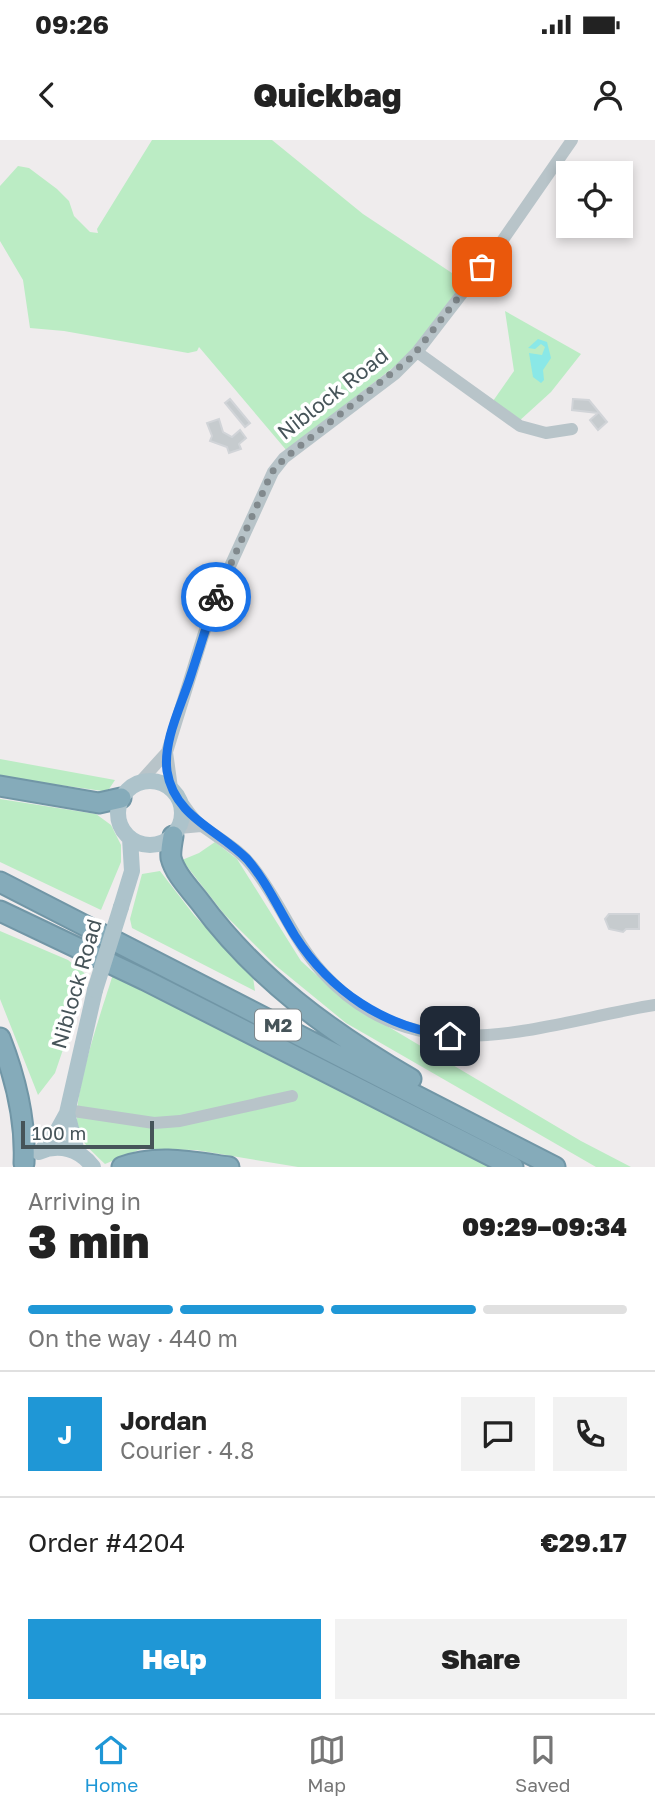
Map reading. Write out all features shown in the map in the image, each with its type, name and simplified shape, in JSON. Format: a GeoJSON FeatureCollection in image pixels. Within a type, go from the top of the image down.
{"type":"FeatureCollection","features":[{"type":"Feature","properties":{"kind":"highway"},"geometry":{"type":"LineString","coordinates":[[0,786],[99,803],[121,798]]}},
{"type":"Feature","properties":{"kind":"highway"},"geometry":{"type":"LineString","coordinates":[[176,832],[171,857],[179,875],[237,946],[290,998],[374,1058],[488,1124],[553,1166]]}},
{"type":"Feature","properties":{"kind":"highway","name":"M2"},"geometry":{"type":"LineString","coordinates":[[0,883],[553,1166]]}},
{"type":"Feature","properties":{"kind":"highway","name":"M2"},"geometry":{"type":"LineString","coordinates":[[0,911],[145,980],[513,1167]]}},
{"type":"Feature","properties":{"kind":"highway"},"geometry":{"type":"LineString","coordinates":[[0,1038],[12,1073],[26,1134],[23,1165]]}},
{"type":"Feature","properties":{"kind":"highway"},"geometry":{"type":"LineString","coordinates":[[122,1167],[138,1161],[178,1160],[229,1167]]}},
{"type":"Feature","properties":{"kind":"main road"},"geometry":{"type":"LineString","coordinates":[[156,781],[175,793],[182,808],[176,832],[155,845],[146,845],[130,838],[119,820],[121,798],[138,783],[156,781]]}},
{"type":"Feature","properties":{"kind":"main road","name":"Niblock Road"},"geometry":{"type":"LineString","coordinates":[[23,1165],[42,1150],[56,1133],[67,1111],[95,990],[132,871],[130,838]]}},
{"type":"Feature","properties":{"kind":"main road","name":"Niblock Road"},"geometry":{"type":"LineString","coordinates":[[132,871],[155,845]]}},
{"type":"Feature","properties":{"kind":"main road","name":"Niblock Road"},"geometry":{"type":"LineString","coordinates":[[67,1111],[78,1152]]}},
{"type":"Feature","properties":{"kind":"main road"},"geometry":{"type":"LineString","coordinates":[[42,1150],[65,1147],[78,1152],[93,1167]]}},
{"type":"Feature","properties":{"kind":"street","name":"Niblock Road"},"geometry":{"type":"LineString","coordinates":[[175,793],[167,752],[180,690],[198,664],[216,597],[272,472],[285,458],[351,409],[417,352],[464,286],[543,187],[572,140]]}},
{"type":"Feature","properties":{"kind":"street"},"geometry":{"type":"LineString","coordinates":[[417,352],[520,426],[546,433],[572,429]]}},
{"type":"Feature","properties":{"kind":"street","name":"Niblock Road"},"geometry":{"type":"LineString","coordinates":[[138,783],[167,752]]}},
{"type":"Feature","properties":{"kind":"street"},"geometry":{"type":"LineString","coordinates":[[175,793],[201,826],[234,847],[255,869],[308,956],[334,985],[370,1010],[410,1027],[450,1036],[486,1037],[548,1028],[655,1004]]}},
{"type":"Feature","properties":{"kind":"street"},"geometry":{"type":"LineString","coordinates":[[176,832],[201,826]]}},
{"type":"Feature","properties":{"kind":"street"},"geometry":{"type":"LineString","coordinates":[[67,1111],[154,1123],[180,1121],[292,1096]]}},
{"type":"Feature","properties":{"kind":"green space"},"geometry":{"type":"Polygon","coordinates":[[[152,140],[272,140],[363,214],[464,281],[418,343],[400,362],[287,451],[199,347],[197,351],[188,353],[64,331],[30,328],[23,280],[0,241],[0,186],[18,166],[29,168],[69,201],[74,216],[90,232],[98,233],[97,229],[152,140]]]}},
{"type":"Feature","properties":{"kind":"green space"},"geometry":{"type":"Polygon","coordinates":[[[505,311],[581,354],[551,392],[518,422],[493,401],[514,371],[505,311]]]}},
{"type":"Feature","properties":{"kind":"green space"},"geometry":{"type":"Polygon","coordinates":[[[0,759],[115,780],[109,789],[103,791],[0,777],[0,759]]]}},
{"type":"Feature","properties":{"kind":"green space"},"geometry":{"type":"Polygon","coordinates":[[[0,799],[96,814],[111,825],[121,845],[121,862],[101,910],[0,862],[0,799]]]}},
{"type":"Feature","properties":{"kind":"green space"},"geometry":{"type":"Polygon","coordinates":[[[215,842],[237,859],[301,961],[345,1001],[581,1141],[631,1167],[596,1167],[346,1023],[275,965],[224,914],[182,860],[215,842]]]}},
{"type":"Feature","properties":{"kind":"green space"},"geometry":{"type":"Polygon","coordinates":[[[160,871],[194,915],[253,977],[255,991],[132,928],[130,919],[142,874],[160,871]]]}},
{"type":"Feature","properties":{"kind":"green space"},"geometry":{"type":"Polygon","coordinates":[[[0,931],[68,960],[88,976],[55,1073],[38,1095],[0,999],[0,931]]]}},
{"type":"Feature","properties":{"kind":"green space"},"geometry":{"type":"Polygon","coordinates":[[[113,974],[491,1167],[298,1167],[196,1150],[141,1149],[105,1164],[82,1140],[77,1122],[82,1081],[113,974]]]}},
{"type":"Feature","properties":{"kind":"water"},"geometry":{"type":"Polygon","coordinates":[[[538,339],[547,342],[551,358],[543,370],[544,380],[541,383],[533,377],[529,353],[542,355],[545,347],[541,344],[535,349],[528,348],[538,339]]]}},
{"type":"Feature","properties":{"kind":"building"},"geometry":{"type":"Polygon","coordinates":[[[230,399],[250,423],[245,427],[225,403],[230,399]]]}},
{"type":"Feature","properties":{"kind":"building"},"geometry":{"type":"Polygon","coordinates":[[[573,399],[589,400],[607,422],[598,430],[590,420],[598,413],[572,410],[573,399]]]}},
{"type":"Feature","properties":{"kind":"building"},"geometry":{"type":"Polygon","coordinates":[[[219,419],[223,432],[232,437],[240,430],[246,438],[239,444],[241,449],[229,453],[227,447],[210,441],[212,436],[207,423],[219,419]]]}},
{"type":"Feature","properties":{"kind":"building"},"geometry":{"type":"Polygon","coordinates":[[[609,914],[639,914],[639,929],[626,929],[623,932],[609,929],[605,919],[609,914]]]}},
{"type":"Feature","properties":{"kind":"way so far"},"geometry":{"type":"LineString","coordinates":[[216,597],[272,472],[285,458],[412,357],[482,267]]}},
{"type":"Feature","properties":{"kind":"route"},"geometry":{"type":"LineString","coordinates":[[216,597],[167,752],[167,769],[172,788],[201,826],[234,847],[255,869],[308,956],[334,985],[352,999],[391,1020],[433,1034],[450,1036]]}}]}
